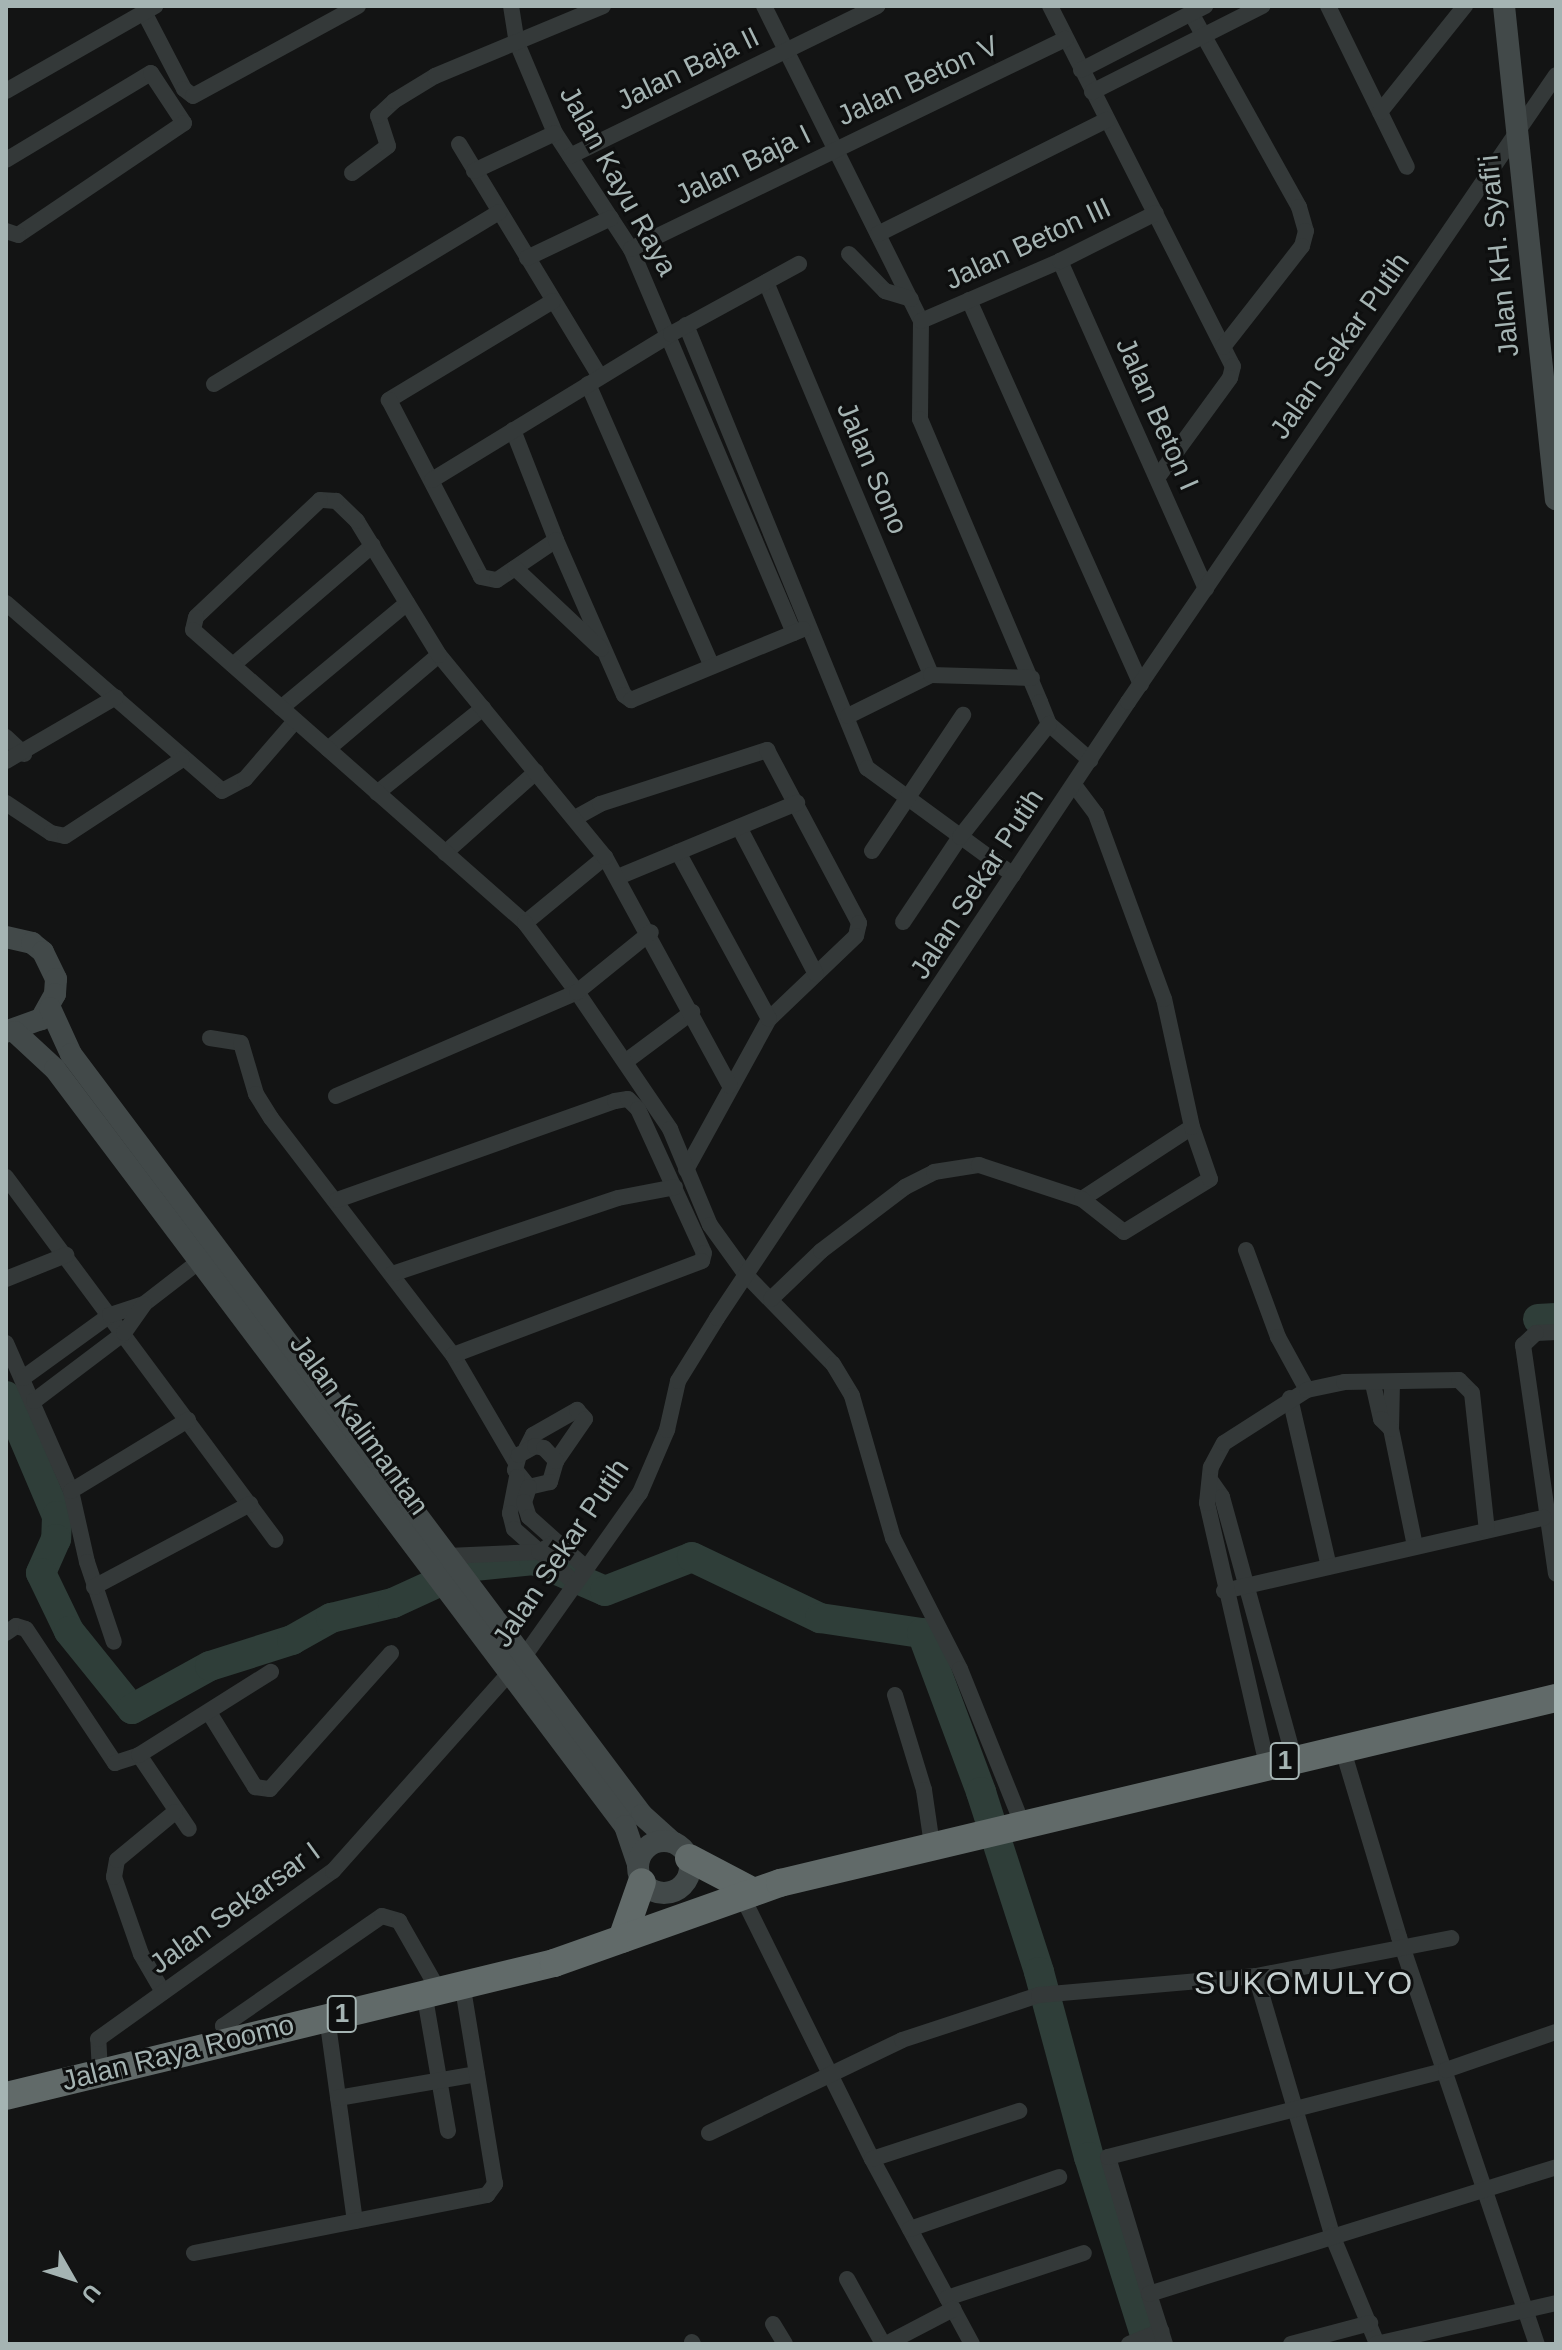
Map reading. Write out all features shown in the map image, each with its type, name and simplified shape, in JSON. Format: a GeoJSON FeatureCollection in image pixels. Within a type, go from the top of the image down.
{"type":"FeatureCollection","features":[{"type":"Feature","properties":{"kind":"highway","name":"1"},"geometry":{"type":"LineString","coordinates":[[674,1920],[748,1894],[932,1845],[1556,1698]]}},
{"type":"Feature","properties":{"kind":"highway"},"geometry":{"type":"LineString","coordinates":[[683,1857],[748,1894]]}},
{"type":"Feature","properties":{"kind":"highway"},"geometry":{"type":"LineString","coordinates":[[622,1939],[645,1880]]}},
{"type":"Feature","properties":{"kind":"highway","name":"Jalan Raya Roomo"},"geometry":{"type":"LineString","coordinates":[[6,2096],[554,1963],[674,1920]]}},
{"type":"Feature","properties":{"kind":"main road","name":"Jalan KH. Syafi'i"},"geometry":{"type":"LineString","coordinates":[[1504,6],[1515,136],[1556,499]]}},
{"type":"Feature","properties":{"kind":"main road"},"geometry":{"type":"LineString","coordinates":[[6,937],[32,943],[52,964],[56,979],[50,1008],[29,1028],[10,1032]]}},
{"type":"Feature","properties":{"kind":"main road","name":"Jalan Kalimantan"},"geometry":{"type":"LineString","coordinates":[[50,1008],[71,1054],[209,1254]]}},
{"type":"Feature","properties":{"kind":"main road","name":"Jalan Kalimantan"},"geometry":{"type":"LineString","coordinates":[[10,1032],[44,1055],[209,1254],[442,1561],[458,1589],[517,1666],[642,1815],[683,1857]]}},
{"type":"Feature","properties":{"kind":"main road","name":"Jalan Kalimantan"},"geometry":{"type":"LineString","coordinates":[[517,1666],[625,1826],[645,1880],[674,1920]]}},
{"type":"Feature","properties":{"kind":"main road"},"geometry":{"type":"LineString","coordinates":[[683,1857],[673,1892],[645,1880],[654,1843],[683,1857],[701,1910]]}},
{"type":"Feature","properties":{"kind":"street"},"geometry":{"type":"LineString","coordinates":[[6,91],[150,9],[184,89],[193,96],[358,6]]}},
{"type":"Feature","properties":{"kind":"street","name":"Jalan Kayu Raya"},"geometry":{"type":"LineString","coordinates":[[511,6],[517,43],[555,133],[631,249],[671,334],[794,633]]}},
{"type":"Feature","properties":{"kind":"street"},"geometry":{"type":"LineString","coordinates":[[352,173],[388,146],[378,120],[381,111],[435,76],[603,6]]}},
{"type":"Feature","properties":{"kind":"street"},"geometry":{"type":"LineString","coordinates":[[764,6],[921,321],[920,419],[1049,724],[1090,760]]}},
{"type":"Feature","properties":{"kind":"street","name":"Jalan Baja II"},"geometry":{"type":"LineString","coordinates":[[570,156],[877,6]]}},
{"type":"Feature","properties":{"kind":"street"},"geometry":{"type":"LineString","coordinates":[[1050,6],[1223,347],[1232,375],[1157,478]]}},
{"type":"Feature","properties":{"kind":"street"},"geometry":{"type":"LineString","coordinates":[[1092,92],[1262,6]]}},
{"type":"Feature","properties":{"kind":"street"},"geometry":{"type":"LineString","coordinates":[[1328,6],[1407,167]]}},
{"type":"Feature","properties":{"kind":"street"},"geometry":{"type":"LineString","coordinates":[[1380,112],[1465,6]]}},
{"type":"Feature","properties":{"kind":"street"},"geometry":{"type":"LineString","coordinates":[[1081,70],[1198,10],[1203,38],[1299,207],[1306,231],[1302,246],[1223,347]]}},
{"type":"Feature","properties":{"kind":"street","name":"Jalan Beton V"},"geometry":{"type":"LineString","coordinates":[[835,149],[1066,39]]}},
{"type":"Feature","properties":{"kind":"street"},"geometry":{"type":"LineString","coordinates":[[6,160],[151,73],[184,123],[18,235],[6,231]]}},
{"type":"Feature","properties":{"kind":"street","name":"Jalan Sekar Putih"},"geometry":{"type":"LineString","coordinates":[[517,1666],[640,1493],[667,1430],[678,1381],[746,1275],[1128,702],[1556,75]]}},
{"type":"Feature","properties":{"kind":"street"},"geometry":{"type":"LineString","coordinates":[[878,234],[1107,120]]}},
{"type":"Feature","properties":{"kind":"street"},"geometry":{"type":"LineString","coordinates":[[474,171],[555,133]]}},
{"type":"Feature","properties":{"kind":"street"},"geometry":{"type":"LineString","coordinates":[[459,144],[553,301],[594,381],[712,666]]}},
{"type":"Feature","properties":{"kind":"street","name":"Jalan Baja I"},"geometry":{"type":"LineString","coordinates":[[631,249],[835,149]]}},
{"type":"Feature","properties":{"kind":"street"},"geometry":{"type":"LineString","coordinates":[[214,384],[499,212]]}},
{"type":"Feature","properties":{"kind":"street","name":"Jalan Beton III"},"geometry":{"type":"LineString","coordinates":[[921,321],[1060,261],[1156,213]]}},
{"type":"Feature","properties":{"kind":"street"},"geometry":{"type":"LineString","coordinates":[[527,258],[611,218]]}},
{"type":"Feature","properties":{"kind":"street"},"geometry":{"type":"LineString","coordinates":[[849,254],[885,291],[911,299]]}},
{"type":"Feature","properties":{"kind":"street","name":"Jalan Beton I"},"geometry":{"type":"LineString","coordinates":[[1060,261],[1206,589]]}},
{"type":"Feature","properties":{"kind":"street"},"geometry":{"type":"LineString","coordinates":[[432,480],[686,325],[799,264]]}},
{"type":"Feature","properties":{"kind":"street","name":"Jalan Sono"},"geometry":{"type":"LineString","coordinates":[[766,282],[931,675]]}},
{"type":"Feature","properties":{"kind":"street"},"geometry":{"type":"LineString","coordinates":[[969,300],[1141,684]]}},
{"type":"Feature","properties":{"kind":"street"},"geometry":{"type":"LineString","coordinates":[[553,301],[389,400],[481,577],[497,580],[556,540]]}},
{"type":"Feature","properties":{"kind":"street"},"geometry":{"type":"LineString","coordinates":[[686,325],[812,625],[867,768],[1013,875]]}},
{"type":"Feature","properties":{"kind":"street"},"geometry":{"type":"LineString","coordinates":[[513,430],[556,540],[606,654],[631,700],[812,625]]}},
{"type":"Feature","properties":{"kind":"street"},"geometry":{"type":"LineString","coordinates":[[730,1086],[651,932],[605,857],[439,655],[373,545],[336,501],[320,500],[192,624],[295,721],[525,923],[577,992],[670,1129],[710,1225],[746,1275],[833,1364],[852,1396],[893,1538],[960,1669],[1018,1824]]}},
{"type":"Feature","properties":{"kind":"street"},"geometry":{"type":"LineString","coordinates":[[233,665],[373,545]]}},
{"type":"Feature","properties":{"kind":"street"},"geometry":{"type":"LineString","coordinates":[[515,568],[606,654]]}},
{"type":"Feature","properties":{"kind":"street"},"geometry":{"type":"LineString","coordinates":[[6,603],[116,697],[181,760],[222,791],[245,779],[295,721]]}},
{"type":"Feature","properties":{"kind":"street"},"geometry":{"type":"LineString","coordinates":[[281,708],[407,603]]}},
{"type":"Feature","properties":{"kind":"street"},"geometry":{"type":"LineString","coordinates":[[328,749],[439,655]]}},
{"type":"Feature","properties":{"kind":"street"},"geometry":{"type":"LineString","coordinates":[[848,716],[931,675],[1032,680]]}},
{"type":"Feature","properties":{"kind":"street"},"geometry":{"type":"LineString","coordinates":[[6,761],[24,754],[116,697]]}},
{"type":"Feature","properties":{"kind":"street"},"geometry":{"type":"LineString","coordinates":[[377,793],[483,708]]}},
{"type":"Feature","properties":{"kind":"street"},"geometry":{"type":"LineString","coordinates":[[872,851],[963,715]]}},
{"type":"Feature","properties":{"kind":"street"},"geometry":{"type":"LineString","coordinates":[[903,922],[960,837],[1049,724]]}},
{"type":"Feature","properties":{"kind":"street"},"geometry":{"type":"LineString","coordinates":[[6,737],[24,754]]}},
{"type":"Feature","properties":{"kind":"street"},"geometry":{"type":"LineString","coordinates":[[575,818],[758,748],[772,756],[861,930],[769,1019],[686,1170]]}},
{"type":"Feature","properties":{"kind":"street"},"geometry":{"type":"LineString","coordinates":[[6,803],[51,833],[65,836],[181,760]]}},
{"type":"Feature","properties":{"kind":"street"},"geometry":{"type":"LineString","coordinates":[[445,853],[536,772]]}},
{"type":"Feature","properties":{"kind":"street"},"geometry":{"type":"LineString","coordinates":[[771,1299],[821,1251],[905,1187],[934,1172],[979,1165],[1082,1199],[1124,1232],[1206,1183],[1209,1173],[1192,1127],[1164,999],[1096,814],[1074,785]]}},
{"type":"Feature","properties":{"kind":"street"},"geometry":{"type":"LineString","coordinates":[[618,877],[797,803]]}},
{"type":"Feature","properties":{"kind":"street"},"geometry":{"type":"LineString","coordinates":[[739,827],[816,974]]}},
{"type":"Feature","properties":{"kind":"street"},"geometry":{"type":"LineString","coordinates":[[678,852],[769,1019]]}},
{"type":"Feature","properties":{"kind":"street"},"geometry":{"type":"LineString","coordinates":[[525,923],[605,857]]}},
{"type":"Feature","properties":{"kind":"street"},"geometry":{"type":"LineString","coordinates":[[336,1096],[577,992],[651,932]]}},
{"type":"Feature","properties":{"kind":"street"},"geometry":{"type":"LineString","coordinates":[[625,1062],[692,1012]]}},
{"type":"Feature","properties":{"kind":"street"},"geometry":{"type":"LineString","coordinates":[[210,1038],[241,1043],[256,1094],[453,1355],[521,1475],[526,1511],[586,1568]]}},
{"type":"Feature","properties":{"kind":"street"},"geometry":{"type":"LineString","coordinates":[[337,1200],[628,1099],[652,1133],[704,1253],[702,1261],[453,1355]]}},
{"type":"Feature","properties":{"kind":"street"},"geometry":{"type":"LineString","coordinates":[[1082,1199],[1192,1127]]}},
{"type":"Feature","properties":{"kind":"street"},"geometry":{"type":"LineString","coordinates":[[8,1184],[66,1255],[276,1540]]}},
{"type":"Feature","properties":{"kind":"street"},"geometry":{"type":"LineString","coordinates":[[392,1274],[618,1198],[675,1187]]}},
{"type":"Feature","properties":{"kind":"street"},"geometry":{"type":"LineString","coordinates":[[1246,1250],[1278,1337],[1307,1390]]}},
{"type":"Feature","properties":{"kind":"street"},"geometry":{"type":"LineString","coordinates":[[34,1401],[124,1333],[144,1304],[209,1254]]}},
{"type":"Feature","properties":{"kind":"street"},"geometry":{"type":"LineString","coordinates":[[6,1260],[10,1277],[66,1255]]}},
{"type":"Feature","properties":{"kind":"street"},"geometry":{"type":"LineString","coordinates":[[23,1378],[110,1315],[144,1304]]}},
{"type":"Feature","properties":{"kind":"street"},"geometry":{"type":"LineString","coordinates":[[1556,1332],[1536,1333],[1523,1345],[1544,1518],[1556,1574]]}},
{"type":"Feature","properties":{"kind":"street"},"geometry":{"type":"LineString","coordinates":[[6,1343],[71,1491],[94,1587],[114,1642]]}},
{"type":"Feature","properties":{"kind":"street"},"geometry":{"type":"LineString","coordinates":[[1280,1762],[1247,1682],[1224,1591],[1207,1503],[1211,1467],[1224,1443],[1290,1398],[1307,1390],[1344,1382],[1373,1384],[1459,1380],[1472,1393],[1487,1530]]}},
{"type":"Feature","properties":{"kind":"street"},"geometry":{"type":"LineString","coordinates":[[1392,1382],[1391,1429],[1415,1546]]}},
{"type":"Feature","properties":{"kind":"street"},"geometry":{"type":"LineString","coordinates":[[1373,1384],[1381,1419],[1391,1429]]}},
{"type":"Feature","properties":{"kind":"street"},"geometry":{"type":"LineString","coordinates":[[1290,1398],[1329,1567]]}},
{"type":"Feature","properties":{"kind":"street"},"geometry":{"type":"LineString","coordinates":[[521,1475],[550,1482],[556,1461],[585,1419],[577,1410],[533,1435],[526,1449],[510,1513],[514,1529],[575,1583]]}},
{"type":"Feature","properties":{"kind":"street"},"geometry":{"type":"LineString","coordinates":[[71,1491],[188,1420]]}},
{"type":"Feature","properties":{"kind":"street"},"geometry":{"type":"LineString","coordinates":[[526,1449],[544,1448],[556,1461]]}},
{"type":"Feature","properties":{"kind":"street"},"geometry":{"type":"LineString","coordinates":[[1211,1481],[1222,1497],[1272,1676],[1280,1762]]}},
{"type":"Feature","properties":{"kind":"street"},"geometry":{"type":"LineString","coordinates":[[94,1587],[250,1504]]}},
{"type":"Feature","properties":{"kind":"street"},"geometry":{"type":"LineString","coordinates":[[1224,1591],[1544,1518]]}},
{"type":"Feature","properties":{"kind":"street"},"geometry":{"type":"LineString","coordinates":[[442,1561],[539,1552],[556,1542]]}},
{"type":"Feature","properties":{"kind":"street"},"geometry":{"type":"LineString","coordinates":[[1233,1627],[1258,1621]]}},
{"type":"Feature","properties":{"kind":"street"},"geometry":{"type":"LineString","coordinates":[[6,1633],[16,1626],[26,1629],[115,1763],[139,1755],[210,1714],[271,1672]]}},
{"type":"Feature","properties":{"kind":"street"},"geometry":{"type":"LineString","coordinates":[[210,1714],[255,1787],[270,1789],[391,1653]]}},
{"type":"Feature","properties":{"kind":"street","name":"Jalan Sekarsar I"},"geometry":{"type":"LineString","coordinates":[[100,2072],[98,2039],[333,1871],[517,1666]]}},
{"type":"Feature","properties":{"kind":"street"},"geometry":{"type":"LineString","coordinates":[[1247,1682],[1272,1676]]}},
{"type":"Feature","properties":{"kind":"street"},"geometry":{"type":"LineString","coordinates":[[895,1695],[924,1790],[932,1845]]}},
{"type":"Feature","properties":{"kind":"street"},"geometry":{"type":"LineString","coordinates":[[1342,1747],[1403,1948],[1537,2344]]}},
{"type":"Feature","properties":{"kind":"street"},"geometry":{"type":"LineString","coordinates":[[139,1755],[189,1829]]}},
{"type":"Feature","properties":{"kind":"street"},"geometry":{"type":"LineString","coordinates":[[163,1992],[141,1954],[114,1877],[117,1860],[175,1812]]}},
{"type":"Feature","properties":{"kind":"street"},"geometry":{"type":"LineString","coordinates":[[748,1894],[829,2075],[972,2344]]}},
{"type":"Feature","properties":{"kind":"street"},"geometry":{"type":"LineString","coordinates":[[194,2253],[487,2195],[495,2184],[477,2074],[441,1988],[399,1921],[382,1916],[223,2026],[228,2041]]}},
{"type":"Feature","properties":{"kind":"street"},"geometry":{"type":"LineString","coordinates":[[709,2133],[902,2040],[1048,1994],[1256,1976],[1451,1938]]}},
{"type":"Feature","properties":{"kind":"street"},"geometry":{"type":"LineString","coordinates":[[1256,1976],[1292,2110],[1332,2235],[1376,2342],[1528,2313],[1556,2303]]}},
{"type":"Feature","properties":{"kind":"street"},"geometry":{"type":"LineString","coordinates":[[441,1988],[436,2081],[448,2131]]}},
{"type":"Feature","properties":{"kind":"street"},"geometry":{"type":"LineString","coordinates":[[327,2017],[355,2221]]}},
{"type":"Feature","properties":{"kind":"street"},"geometry":{"type":"LineString","coordinates":[[1134,2342],[1161,2336],[1108,2157],[1446,2070],[1556,2032]]}},
{"type":"Feature","properties":{"kind":"street"},"geometry":{"type":"LineString","coordinates":[[338,2098],[477,2074]]}},
{"type":"Feature","properties":{"kind":"street"},"geometry":{"type":"LineString","coordinates":[[872,2159],[1019,2111]]}},
{"type":"Feature","properties":{"kind":"street"},"geometry":{"type":"LineString","coordinates":[[1149,2294],[1556,2167]]}},
{"type":"Feature","properties":{"kind":"street"},"geometry":{"type":"LineString","coordinates":[[910,2229],[1059,2177]]}},
{"type":"Feature","properties":{"kind":"street"},"geometry":{"type":"LineString","coordinates":[[847,2279],[885,2344],[950,2303],[1084,2253]]}},
{"type":"Feature","properties":{"kind":"street"},"geometry":{"type":"LineString","coordinates":[[1291,2344],[1370,2323]]}},
{"type":"Feature","properties":{"kind":"street"},"geometry":{"type":"LineString","coordinates":[[773,2324],[785,2344]]}},
{"type":"Feature","properties":{"kind":"waterway"},"geometry":{"type":"LineString","coordinates":[[1538,1319],[1556,1318]]}},
{"type":"Feature","properties":{"kind":"waterway"},"geometry":{"type":"LineString","coordinates":[[6,1396],[57,1516],[56,1539],[41,1573],[69,1631],[132,1709],[210,1666],[292,1640],[331,1618],[393,1603],[474,1566],[534,1560],[605,1591],[692,1557],[820,1618],[922,1633],[981,1792],[1039,1972],[1089,2157],[1148,2344]]}},
{"type":"Feature","properties":{"kind":"district","name":"SUKOMULYO"},"geometry":{"type":"Point","coordinates":[1304,1983]}}]}
